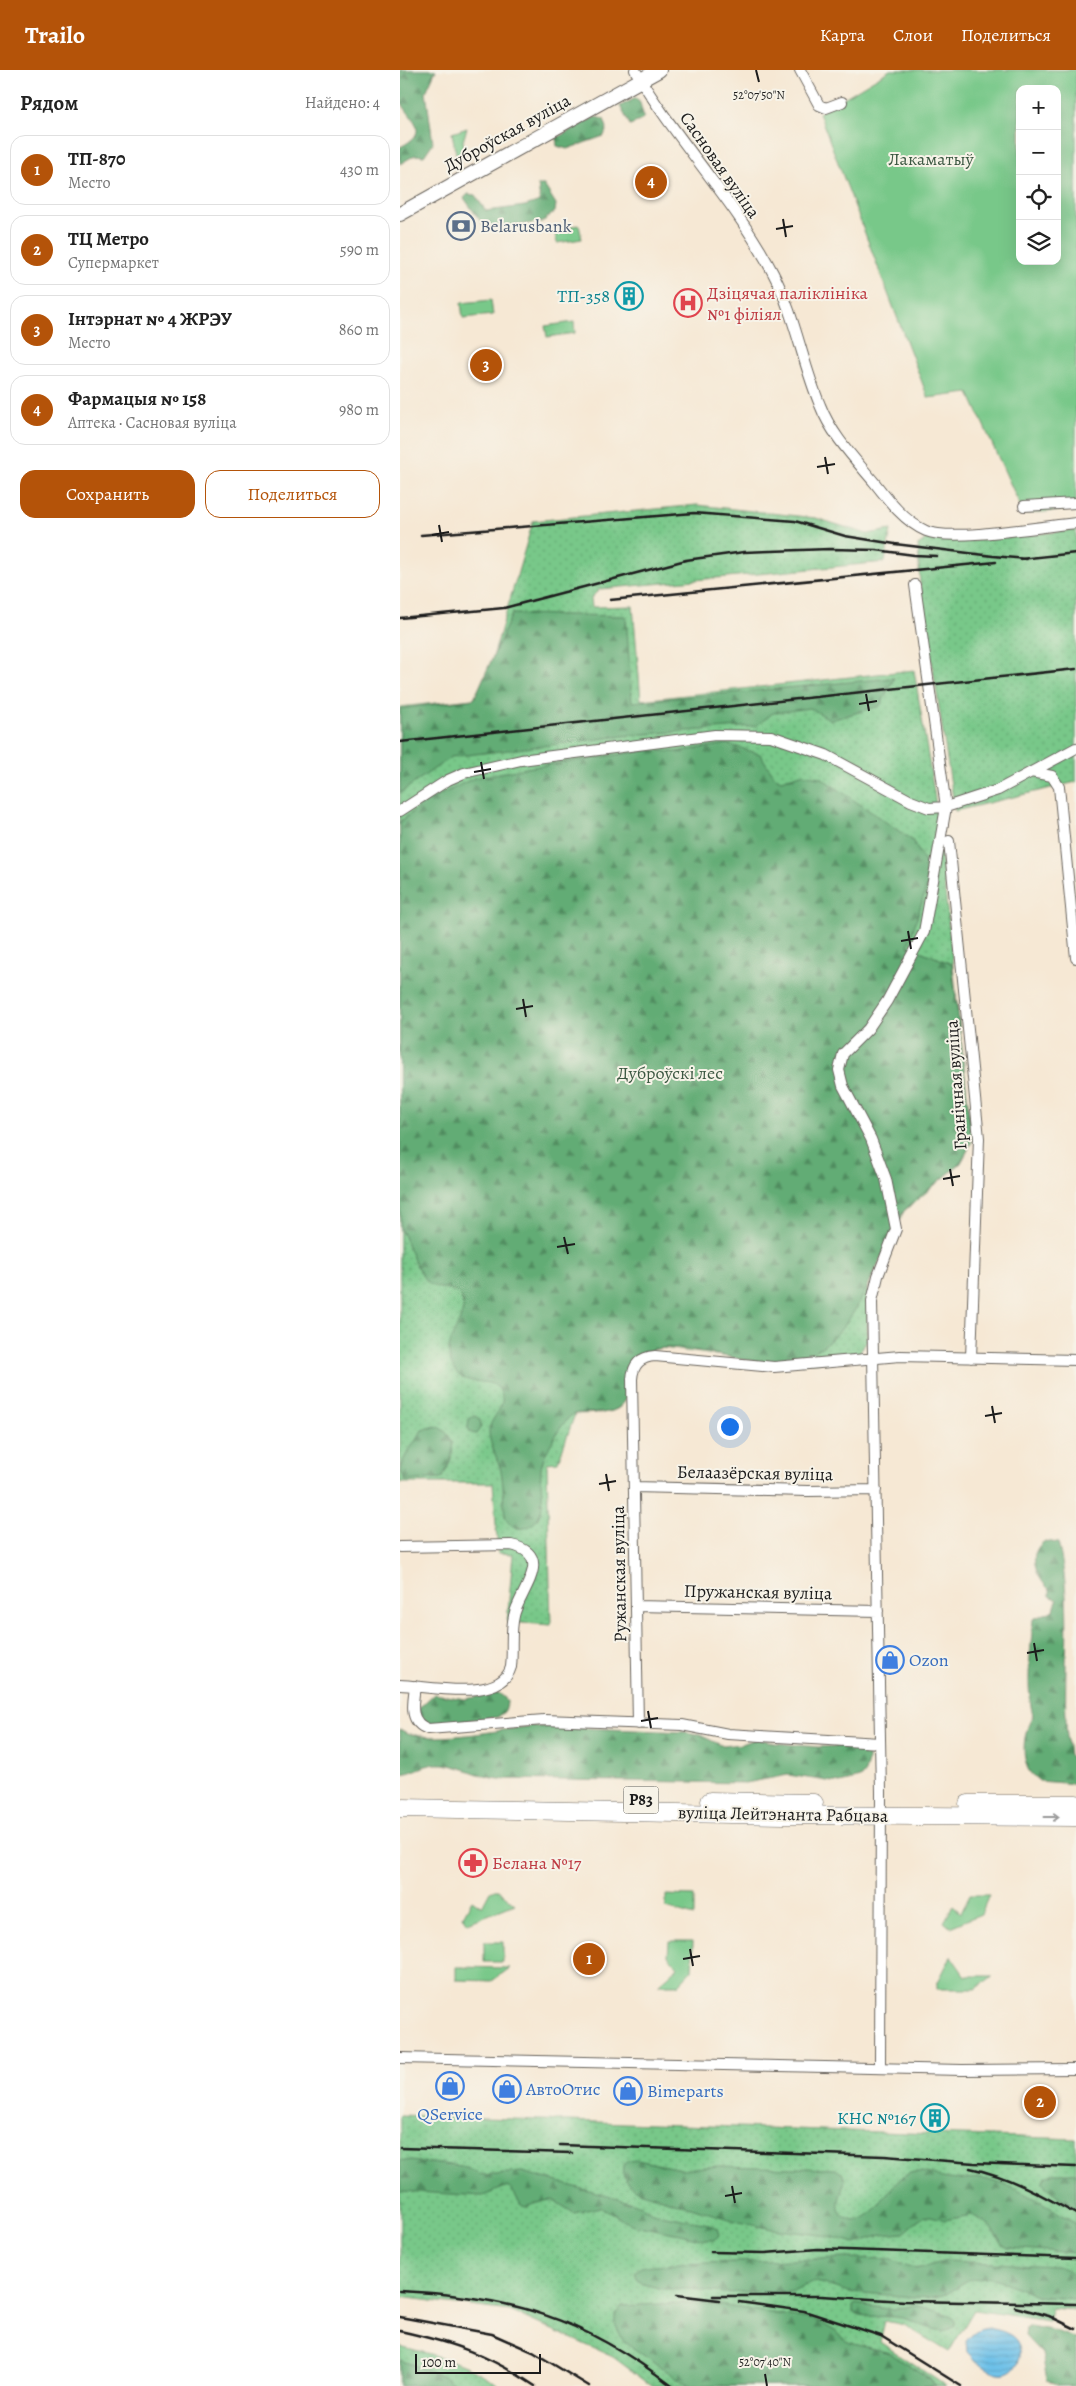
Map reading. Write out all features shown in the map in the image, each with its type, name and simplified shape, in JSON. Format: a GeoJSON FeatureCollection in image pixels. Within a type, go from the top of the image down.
{"type":"FeatureCollection","features":[{"type":"Feature","properties":{"kind":"highway","name":"вуліца Лейтэнанта Рабцава"},"geometry":{"type":"LineString","coordinates":[[400,1796],[1076,1817]]}},
{"type":"Feature","properties":{"kind":"highway","name":"вуліца Лейтэнанта Рабцава"},"geometry":{"type":"LineString","coordinates":[[400,1808],[881,1810],[1076,1804]]}},
{"type":"Feature","properties":{"kind":"main road","name":"Дуброўская вуліца"},"geometry":{"type":"LineString","coordinates":[[400,214],[638,75],[659,70]]}},
{"type":"Feature","properties":{"kind":"street"},"geometry":{"type":"LineString","coordinates":[[800,70],[819,105],[826,108],[842,102]]}},
{"type":"Feature","properties":{"kind":"street","name":"Сасновая вуліца"},"geometry":{"type":"LineString","coordinates":[[638,75],[738,216],[773,274],[792,320],[820,406],[832,430],[886,498],[915,526],[928,532],[977,534],[1076,523]]}},
{"type":"Feature","properties":{"kind":"street"},"geometry":{"type":"LineString","coordinates":[[1024,506],[1076,503]]}},
{"type":"Feature","properties":{"kind":"street"},"geometry":{"type":"LineString","coordinates":[[880,2068],[881,1810],[872,1301],[878,1276],[896,1229],[886,1179],[871,1139],[843,1086],[839,1070],[843,1054],[868,1028],[888,1002],[924,932],[946,807],[915,585]]}},
{"type":"Feature","properties":{"kind":"street"},"geometry":{"type":"LineString","coordinates":[[400,811],[448,780],[464,773],[521,760],[714,735],[772,736],[826,755],[911,802],[929,808],[946,807],[998,790],[1076,748]]}},
{"type":"Feature","properties":{"kind":"street"},"geometry":{"type":"LineString","coordinates":[[1031,772],[1052,776],[1059,787],[1076,958]]}},
{"type":"Feature","properties":{"kind":"street","name":"Гранічная вуліца"},"geometry":{"type":"LineString","coordinates":[[949,841],[979,1138],[971,1358]]}},
{"type":"Feature","properties":{"kind":"street","name":"Ружанская вуліца"},"geometry":{"type":"LineString","coordinates":[[638,1724],[632,1373],[635,1366],[644,1358],[655,1356],[774,1367],[828,1364],[873,1358]]}},
{"type":"Feature","properties":{"kind":"street"},"geometry":{"type":"LineString","coordinates":[[873,1358],[900,1356],[1076,1360]]}},
{"type":"Feature","properties":{"kind":"street","name":"Белаазёрская вуліца"},"geometry":{"type":"LineString","coordinates":[[634,1487],[808,1491],[876,1490]]}},
{"type":"Feature","properties":{"kind":"street"},"geometry":{"type":"LineString","coordinates":[[400,1547],[511,1545],[525,1551],[530,1556],[533,1571],[529,1585],[513,1617],[512,1660],[506,1678],[490,1688],[475,1690],[400,1685]]}},
{"type":"Feature","properties":{"kind":"street","name":"Пружанская вуліца"},"geometry":{"type":"LineString","coordinates":[[636,1606],[878,1611]]}},
{"type":"Feature","properties":{"kind":"street"},"geometry":{"type":"LineString","coordinates":[[415,1686],[413,1714],[416,1722],[428,1729],[544,1720],[693,1726],[728,1734],[880,1743]]}},
{"type":"Feature","properties":{"kind":"street"},"geometry":{"type":"LineString","coordinates":[[400,2058],[880,2068],[1076,2069]]}},
{"type":"Feature","properties":{"kind":"green space"},"geometry":{"type":"Polygon","coordinates":[[[400,70],[436,70],[426,92],[433,143],[424,156],[415,155],[400,164],[400,147],[416,135],[417,129],[400,99],[400,70]]]}},
{"type":"Feature","properties":{"kind":"green space","name":"Лакаматыў"},"geometry":{"type":"Polygon","coordinates":[[[890,70],[1076,70],[1076,509],[1024,514],[969,393],[928,398],[819,113],[890,70]]]}},
{"type":"Feature","properties":{"kind":"green space"},"geometry":{"type":"Polygon","coordinates":[[[636,98],[640,103],[644,117],[630,125],[620,106],[636,98]]]}},
{"type":"Feature","properties":{"kind":"green space"},"geometry":{"type":"Polygon","coordinates":[[[595,117],[604,119],[607,128],[604,136],[567,149],[557,146],[556,138],[595,117]]]}},
{"type":"Feature","properties":{"kind":"green space"},"geometry":{"type":"Polygon","coordinates":[[[467,128],[463,141],[466,155],[457,159],[452,133],[467,128]]]}},
{"type":"Feature","properties":{"kind":"green space"},"geometry":{"type":"Polygon","coordinates":[[[538,185],[544,185],[556,204],[555,212],[542,222],[486,229],[464,198],[468,194],[475,195],[486,211],[525,206],[540,201],[538,185]]]}},
{"type":"Feature","properties":{"kind":"green space"},"geometry":{"type":"Polygon","coordinates":[[[579,225],[582,239],[557,243],[554,229],[579,225]]]}},
{"type":"Feature","properties":{"kind":"green space"},"geometry":{"type":"Polygon","coordinates":[[[491,300],[493,315],[463,318],[461,303],[491,300]]]}},
{"type":"Feature","properties":{"kind":"green space"},"geometry":{"type":"Polygon","coordinates":[[[574,322],[575,333],[547,337],[545,326],[574,322]]]}},
{"type":"Feature","properties":{"kind":"green space","name":"Дуброўскі лес"},"geometry":{"type":"Polygon","coordinates":[[[697,505],[816,518],[867,534],[891,530],[885,562],[600,589],[591,598],[592,607],[633,606],[641,700],[914,670],[935,798],[972,1141],[961,1163],[904,1211],[868,1283],[867,1341],[859,1353],[840,1359],[817,1362],[791,1362],[735,1358],[662,1348],[646,1353],[636,1359],[631,1367],[624,1402],[617,1409],[602,1413],[575,1414],[558,1462],[547,1463],[551,1625],[507,1622],[513,1554],[498,1553],[493,1483],[400,1483],[400,707],[481,698],[533,521],[697,505]]]}},
{"type":"Feature","properties":{"kind":"green space"},"geometry":{"type":"Polygon","coordinates":[[[1076,530],[1076,782],[955,811],[920,584],[918,545],[926,539],[980,540],[1076,530]]]}},
{"type":"Feature","properties":{"kind":"green space"},"geometry":{"type":"Polygon","coordinates":[[[512,614],[626,616],[632,702],[894,678],[880,706],[831,720],[810,708],[773,713],[756,726],[631,735],[451,757],[400,793],[400,709],[474,699],[512,614]]]}},
{"type":"Feature","properties":{"kind":"green space","name":"Дуброўскі лес"},"geometry":{"type":"Polygon","coordinates":[[[727,744],[760,754],[775,777],[781,780],[801,774],[820,777],[912,840],[931,873],[908,946],[952,964],[972,1141],[959,1164],[917,1198],[902,1214],[852,1315],[839,1332],[823,1346],[805,1356],[782,1362],[767,1363],[681,1348],[651,1350],[641,1355],[634,1361],[627,1394],[624,1402],[618,1408],[602,1413],[574,1414],[559,1430],[542,1463],[542,1505],[539,1516],[527,1528],[517,1528],[508,1522],[505,1516],[501,1471],[489,1436],[490,1426],[502,1403],[501,1393],[493,1384],[467,1380],[456,1372],[449,1352],[463,1308],[462,1300],[460,1295],[453,1290],[434,1286],[425,1280],[400,1228],[400,822],[424,803],[474,778],[532,767],[650,750],[675,752],[727,744]]]}},
{"type":"Feature","properties":{"kind":"green space"},"geometry":{"type":"Polygon","coordinates":[[[475,1416],[480,1420],[481,1427],[476,1434],[471,1433],[468,1428],[469,1419],[475,1416]]]}},
{"type":"Feature","properties":{"kind":"green space"},"geometry":{"type":"Polygon","coordinates":[[[436,1426],[449,1436],[452,1442],[452,1456],[442,1478],[406,1481],[400,1469],[404,1459],[422,1430],[436,1426]]]}},
{"type":"Feature","properties":{"kind":"green space"},"geometry":{"type":"Polygon","coordinates":[[[1045,1541],[1058,1543],[1063,1568],[1067,1621],[1066,1728],[1069,1755],[1076,1760],[1076,1784],[1039,1781],[1029,1771],[1024,1749],[1027,1728],[1033,1716],[1029,1680],[1033,1619],[1054,1610],[1057,1600],[1050,1596],[1050,1590],[1041,1579],[1035,1566],[1036,1552],[1045,1541]]]}},
{"type":"Feature","properties":{"kind":"green space"},"geometry":{"type":"Polygon","coordinates":[[[499,1693],[507,1700],[507,1703],[505,1710],[498,1717],[438,1724],[426,1723],[418,1717],[419,1708],[434,1694],[465,1699],[499,1693]]]}},
{"type":"Feature","properties":{"kind":"green space"},"geometry":{"type":"Polygon","coordinates":[[[532,1726],[686,1732],[698,1734],[723,1746],[741,1744],[757,1738],[775,1743],[818,1747],[856,1745],[862,1748],[868,1755],[868,1762],[865,1772],[860,1778],[840,1783],[788,1775],[746,1783],[499,1779],[442,1764],[430,1765],[400,1775],[400,1729],[411,1734],[426,1737],[444,1737],[532,1726]]]}},
{"type":"Feature","properties":{"kind":"green space"},"geometry":{"type":"Polygon","coordinates":[[[491,1890],[498,1890],[515,1904],[468,1923],[463,1916],[472,1900],[482,1907],[491,1890]]]}},
{"type":"Feature","properties":{"kind":"green space"},"geometry":{"type":"Polygon","coordinates":[[[666,1895],[694,1896],[694,1916],[666,1908],[666,1895]]]}},
{"type":"Feature","properties":{"kind":"green space"},"geometry":{"type":"Polygon","coordinates":[[[970,1895],[989,1895],[981,1914],[950,1927],[944,1922],[953,1906],[961,1913],[970,1895]]]}},
{"type":"Feature","properties":{"kind":"green space"},"geometry":{"type":"Polygon","coordinates":[[[669,1941],[693,1941],[692,1970],[678,1985],[658,1985],[678,1967],[668,1956],[669,1941]]]}},
{"type":"Feature","properties":{"kind":"green space"},"geometry":{"type":"Polygon","coordinates":[[[484,1942],[503,1942],[503,1962],[484,1962],[484,1942]]]}},
{"type":"Feature","properties":{"kind":"green space"},"geometry":{"type":"Polygon","coordinates":[[[951,1956],[965,1976],[993,1976],[975,1989],[937,1989],[937,1984],[951,1956]]]}},
{"type":"Feature","properties":{"kind":"green space"},"geometry":{"type":"Polygon","coordinates":[[[456,1967],[510,1968],[492,1981],[456,1980],[456,1967]]]}},
{"type":"Feature","properties":{"kind":"green space"},"geometry":{"type":"Polygon","coordinates":[[[400,2115],[1076,2139],[1076,2310],[1052,2308],[1048,2321],[974,2310],[949,2352],[904,2325],[885,2321],[880,2342],[946,2386],[652,2386],[613,2357],[510,2311],[400,2297],[400,2115]]]}},
{"type":"Feature","properties":{"kind":"green space"},"geometry":{"type":"Polygon","coordinates":[[[400,2160],[461,2166],[482,2175],[522,2172],[636,2204],[660,2215],[709,2224],[717,2228],[719,2235],[714,2240],[704,2240],[633,2225],[600,2207],[574,2213],[553,2200],[526,2207],[506,2187],[483,2196],[400,2191],[400,2160]]]}},
{"type":"Feature","properties":{"kind":"green space"},"geometry":{"type":"Polygon","coordinates":[[[637,2160],[681,2169],[718,2166],[835,2169],[842,2173],[845,2180],[839,2200],[842,2215],[857,2220],[866,2217],[874,2210],[905,2175],[915,2172],[953,2179],[983,2179],[1020,2191],[1076,2224],[1076,2253],[1008,2248],[1002,2244],[988,2224],[972,2215],[945,2220],[931,2216],[922,2217],[904,2233],[882,2235],[856,2243],[828,2236],[772,2229],[739,2222],[639,2191],[626,2181],[623,2174],[623,2165],[628,2161],[637,2160]]]}},
{"type":"Feature","properties":{"kind":"green space"},"geometry":{"type":"Polygon","coordinates":[[[1055,2173],[1076,2173],[1076,2209],[1046,2187],[1043,2182],[1045,2177],[1055,2173]]]}},
{"type":"Feature","properties":{"kind":"green space"},"geometry":{"type":"Polygon","coordinates":[[[846,2258],[890,2259],[916,2269],[947,2261],[1056,2266],[1068,2270],[1074,2278],[1076,2299],[1036,2296],[997,2279],[985,2277],[968,2280],[943,2295],[928,2298],[849,2292],[813,2282],[790,2292],[724,2293],[689,2289],[662,2289],[643,2284],[638,2280],[635,2272],[641,2267],[653,2265],[846,2258]]]}},
{"type":"Feature","properties":{"kind":"green space"},"geometry":{"type":"Polygon","coordinates":[[[681,2303],[719,2305],[816,2320],[835,2331],[850,2343],[890,2353],[929,2378],[935,2386],[689,2386],[624,2342],[615,2324],[615,2315],[622,2306],[681,2303]]]}},
{"type":"Feature","properties":{"kind":"green space"},"geometry":{"type":"Polygon","coordinates":[[[856,2304],[894,2310],[914,2305],[950,2315],[955,2321],[955,2325],[950,2329],[937,2330],[903,2318],[857,2314],[853,2312],[853,2306],[856,2304]]]}},
{"type":"Feature","properties":{"kind":"green space"},"geometry":{"type":"Polygon","coordinates":[[[1030,2326],[1056,2331],[1076,2339],[1076,2386],[1058,2386],[1047,2380],[1042,2354],[1025,2336],[1026,2328],[1030,2326]]]}},
{"type":"Feature","properties":{"kind":"green space"},"geometry":{"type":"Polygon","coordinates":[[[400,2346],[465,2366],[500,2386],[400,2386],[400,2346]]]}},
{"type":"Feature","properties":{"kind":"green space"},"geometry":{"type":"Polygon","coordinates":[[[400,2360],[443,2376],[459,2386],[400,2386],[400,2360]]]}},
{"type":"Feature","properties":{"kind":"water"},"geometry":{"type":"Polygon","coordinates":[[[989,2328],[1009,2334],[1020,2347],[1020,2358],[1015,2368],[1011,2371],[1001,2373],[990,2370],[967,2352],[966,2341],[979,2330],[989,2328]]]}},
{"type":"Feature","properties":{"kind":"railway"},"geometry":{"type":"LineString","coordinates":[[421,535],[694,513],[795,521],[845,536],[895,544],[1027,559]]}},
{"type":"Feature","properties":{"kind":"railway"},"geometry":{"type":"LineString","coordinates":[[400,618],[504,608],[686,560],[744,552],[830,549],[876,550],[937,556]]}},
{"type":"Feature","properties":{"kind":"railway"},"geometry":{"type":"LineString","coordinates":[[1020,559],[1076,553]]}},
{"type":"Feature","properties":{"kind":"railway"},"geometry":{"type":"LineString","coordinates":[[610,600],[996,562]]}},
{"type":"Feature","properties":{"kind":"railway"},"geometry":{"type":"LineString","coordinates":[[400,742],[1076,669]]}},
{"type":"Feature","properties":{"kind":"railway"},"geometry":{"type":"LineString","coordinates":[[560,2145],[884,2156],[974,2163],[1076,2167]]}},
{"type":"Feature","properties":{"kind":"railway"},"geometry":{"type":"LineString","coordinates":[[400,2148],[572,2153]]}},
{"type":"Feature","properties":{"kind":"railway"},"geometry":{"type":"LineString","coordinates":[[970,2168],[1011,2181],[1038,2193],[1076,2214]]}},
{"type":"Feature","properties":{"kind":"railway"},"geometry":{"type":"LineString","coordinates":[[711,2252],[765,2253],[818,2249],[1076,2258]]}},
{"type":"Feature","properties":{"kind":"railway"},"geometry":{"type":"LineString","coordinates":[[400,2291],[477,2298],[511,2305],[544,2315],[576,2327],[608,2343],[672,2386]]}},
{"type":"Feature","properties":{"kind":"railway"},"geometry":{"type":"LineString","coordinates":[[677,2295],[719,2300]]}},
{"type":"Feature","properties":{"kind":"railway"},"geometry":{"type":"LineString","coordinates":[[713,2296],[821,2296],[905,2301],[1076,2304]]}},
{"type":"Feature","properties":{"kind":"railway"},"geometry":{"type":"LineString","coordinates":[[739,2302],[804,2311],[881,2336],[961,2386]]}},
{"type":"Feature","properties":{"kind":"railway"},"geometry":{"type":"LineString","coordinates":[[1015,2307],[1049,2316],[1076,2329]]}},
{"type":"Feature","properties":{"kind":"railway"},"geometry":{"type":"LineString","coordinates":[[400,2317],[492,2334],[533,2352],[589,2386]]}},
{"type":"Feature","properties":{"kind":"railway"},"geometry":{"type":"LineString","coordinates":[[400,2331],[437,2340],[470,2351],[502,2366],[535,2386]]}},
{"type":"Feature","properties":{"kind":"place","name":"Фармацыя № 158"},"geometry":{"type":"Point","coordinates":[651,182]}},
{"type":"Feature","properties":{"kind":"place","name":"Belarusbank"},"geometry":{"type":"Point","coordinates":[461,226]}},
{"type":"Feature","properties":{"kind":"place","name":"ТП-358"},"geometry":{"type":"Point","coordinates":[629,296]}},
{"type":"Feature","properties":{"kind":"place","name":"Дзіцячая паліклініка №1 філіял"},"geometry":{"type":"Point","coordinates":[688,303]}},
{"type":"Feature","properties":{"kind":"place","name":"Інтэрнат № 4 ЖРЭУ"},"geometry":{"type":"Point","coordinates":[486,365]}},
{"type":"Feature","properties":{"kind":"place","name":"Ozon"},"geometry":{"type":"Point","coordinates":[890,1660]}},
{"type":"Feature","properties":{"kind":"place","name":"Белана №17"},"geometry":{"type":"Point","coordinates":[473,1863]}},
{"type":"Feature","properties":{"kind":"place","name":"ТП-870"},"geometry":{"type":"Point","coordinates":[589,1959]}},
{"type":"Feature","properties":{"kind":"place","name":"QService"},"geometry":{"type":"Point","coordinates":[450,2086]}},
{"type":"Feature","properties":{"kind":"place","name":"АвтоОтис"},"geometry":{"type":"Point","coordinates":[507,2089]}},
{"type":"Feature","properties":{"kind":"place","name":"Bimeparts"},"geometry":{"type":"Point","coordinates":[628,2091]}},
{"type":"Feature","properties":{"kind":"place","name":"ТЦ Метро"},"geometry":{"type":"Point","coordinates":[1040,2102]}},
{"type":"Feature","properties":{"kind":"place","name":"КНС №167"},"geometry":{"type":"Point","coordinates":[935,2118]}}]}
